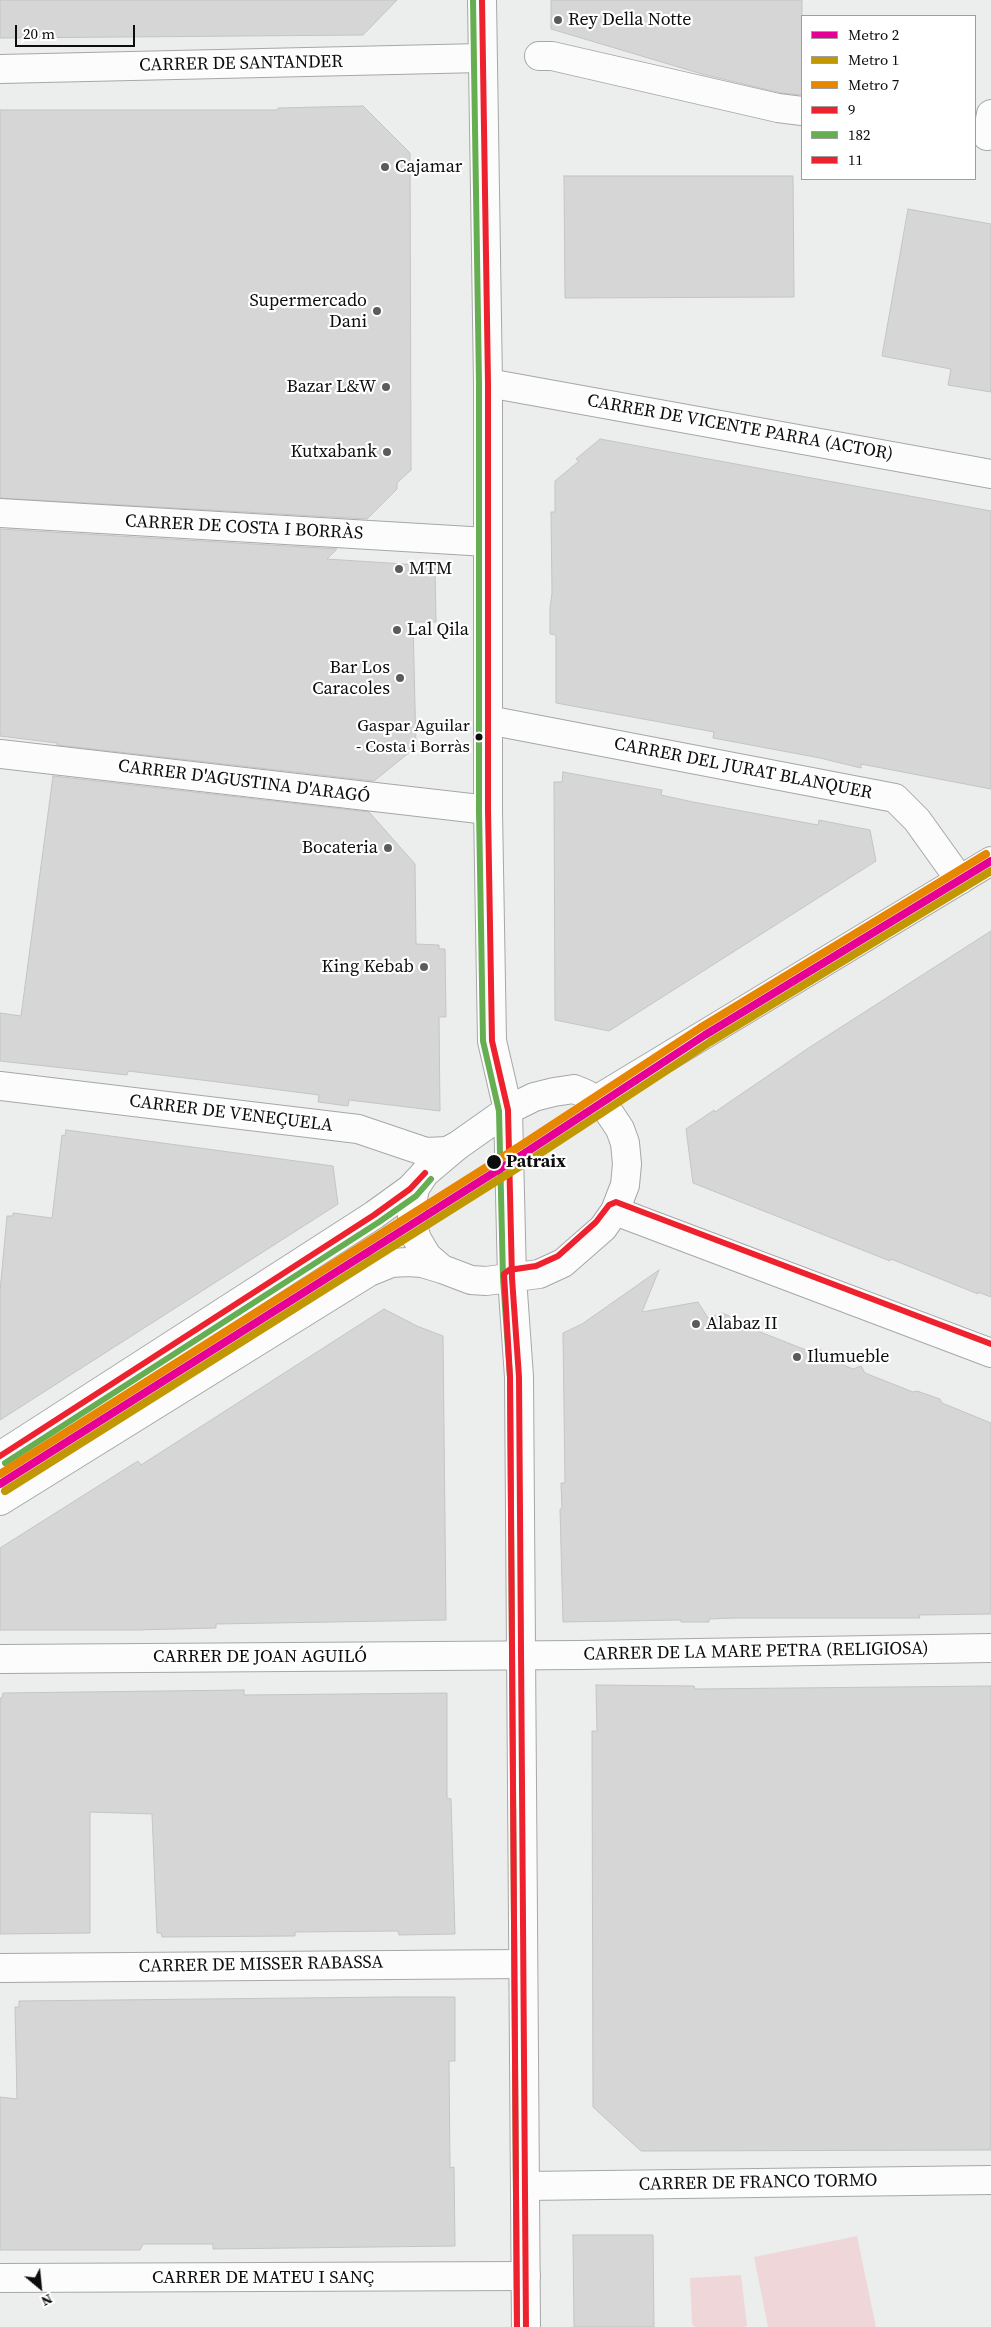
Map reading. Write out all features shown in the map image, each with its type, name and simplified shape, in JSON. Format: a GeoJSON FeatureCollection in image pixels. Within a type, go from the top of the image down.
{"type":"FeatureCollection","features":[{"type":"Feature","properties":{"kind":"street"},"geometry":{"type":"LineString","coordinates":[[482,0],[488,382],[488,810],[492,1041],[508,1110],[512,1278],[518,1343],[526,2327]]}},
{"type":"Feature","properties":{"kind":"street"},"geometry":{"type":"LineString","coordinates":[[539,56],[552,56],[778,108],[801,111]]}},
{"type":"Feature","properties":{"kind":"street","name":"CARRER DE SANTANDER"},"geometry":{"type":"LineString","coordinates":[[0,69],[482,58]]}},
{"type":"Feature","properties":{"kind":"street","name":"CARRER DE VICENTE PARRA (ACTOR)"},"geometry":{"type":"LineString","coordinates":[[488,382],[991,474]]}},
{"type":"Feature","properties":{"kind":"street","name":"CARRER DE COSTA I BORRÀS"},"geometry":{"type":"LineString","coordinates":[[0,513],[487,542]]}},
{"type":"Feature","properties":{"kind":"street","name":"CARRER DEL JURAT BLANQUER"},"geometry":{"type":"LineString","coordinates":[[488,720],[895,798],[917,820],[960,880]]}},
{"type":"Feature","properties":{"kind":"street","name":"CARRER D'AGUSTINA D'ARAGÓ"},"geometry":{"type":"LineString","coordinates":[[0,754],[488,810]]}},
{"type":"Feature","properties":{"kind":"street"},"geometry":{"type":"LineString","coordinates":[[596,1100],[991,861]]}},
{"type":"Feature","properties":{"kind":"street","name":"CARRER DE VENEÇUELA"},"geometry":{"type":"LineString","coordinates":[[0,1086],[358,1129],[426,1152],[447,1151],[457,1146]]}},
{"type":"Feature","properties":{"kind":"street"},"geometry":{"type":"LineString","coordinates":[[0,1456],[374,1215],[410,1188],[457,1146],[508,1110],[534,1097],[574,1089],[596,1100],[615,1119],[624,1143],[627,1164],[625,1185],[615,1211],[603,1228],[563,1263],[539,1274],[512,1278],[471,1280],[422,1263],[391,1263],[369,1272],[0,1501]]}},
{"type":"Feature","properties":{"kind":"street"},"geometry":{"type":"LineString","coordinates":[[425,1173],[415,1188],[412,1204],[412,1224],[417,1239],[427,1256],[442,1269]]}},
{"type":"Feature","properties":{"kind":"street"},"geometry":{"type":"LineString","coordinates":[[615,1211],[991,1353]]}},
{"type":"Feature","properties":{"kind":"street","name":"CARRER DE LA MARE PETRA (RELIGIOSA)"},"geometry":{"type":"LineString","coordinates":[[520,1655],[991,1648]]}},
{"type":"Feature","properties":{"kind":"street","name":"CARRER DE JOAN AGUILÓ"},"geometry":{"type":"LineString","coordinates":[[0,1660],[520,1655]]}},
{"type":"Feature","properties":{"kind":"street","name":"CARRER DE MISSER RABASSA"},"geometry":{"type":"LineString","coordinates":[[0,1968],[523,1964]]}},
{"type":"Feature","properties":{"kind":"street","name":"CARRER DE FRANCO TORMO"},"geometry":{"type":"LineString","coordinates":[[526,2186],[991,2180]]}},
{"type":"Feature","properties":{"kind":"street","name":"CARRER DE MATEU I SANÇ"},"geometry":{"type":"LineString","coordinates":[[0,2278],[526,2276]]}},
{"type":"Feature","properties":{"kind":"shaded area"},"geometry":{"type":"Polygon","coordinates":[[[857,2236],[876,2327],[768,2327],[754,2257],[857,2236]]]}},
{"type":"Feature","properties":{"kind":"shaded area"},"geometry":{"type":"Polygon","coordinates":[[[741,2275],[747,2325],[745,2327],[695,2327],[692,2324],[690,2278],[741,2275]]]}},
{"type":"Feature","properties":{"kind":"building"},"geometry":{"type":"Polygon","coordinates":[[[0,0],[397,0],[363,35],[0,38],[0,0]]]}},
{"type":"Feature","properties":{"kind":"building"},"geometry":{"type":"Polygon","coordinates":[[[551,0],[802,0],[801,95],[781,93],[702,74],[551,29],[551,0]]]}},
{"type":"Feature","properties":{"kind":"building"},"geometry":{"type":"Polygon","coordinates":[[[363,106],[410,153],[411,470],[397,483],[397,489],[367,519],[0,498],[0,110],[278,110],[278,108],[363,106]]]}},
{"type":"Feature","properties":{"kind":"building"},"geometry":{"type":"Polygon","coordinates":[[[564,176],[793,176],[794,297],[565,298],[564,176]]]}},
{"type":"Feature","properties":{"kind":"building"},"geometry":{"type":"Polygon","coordinates":[[[908,209],[991,224],[991,392],[948,385],[951,369],[882,356],[908,209]]]}},
{"type":"Feature","properties":{"kind":"building"},"geometry":{"type":"Polygon","coordinates":[[[600,439],[991,511],[991,789],[861,764],[861,768],[820,758],[713,738],[714,732],[556,703],[556,635],[550,634],[552,593],[551,512],[555,512],[555,481],[579,461],[576,459],[600,439]]]}},
{"type":"Feature","properties":{"kind":"building"},"geometry":{"type":"Polygon","coordinates":[[[0,529],[337,549],[327,559],[435,566],[436,622],[413,622],[416,747],[374,781],[57,745],[57,743],[0,736],[0,529]]]}},
{"type":"Feature","properties":{"kind":"building"},"geometry":{"type":"Polygon","coordinates":[[[563,772],[662,790],[661,795],[693,802],[818,825],[819,820],[870,830],[876,861],[609,1031],[555,1020],[554,782],[562,782],[563,772]]]}},
{"type":"Feature","properties":{"kind":"building"},"geometry":{"type":"Polygon","coordinates":[[[53,776],[369,812],[415,864],[416,944],[439,945],[439,949],[445,949],[446,1017],[439,1017],[440,1111],[349,1100],[348,1106],[318,1102],[319,1095],[128,1071],[127,1075],[0,1061],[0,1013],[21,1016],[53,776]]]}},
{"type":"Feature","properties":{"kind":"building"},"geometry":{"type":"Polygon","coordinates":[[[991,931],[991,1297],[978,1292],[978,1294],[891,1259],[890,1261],[693,1183],[686,1129],[714,1110],[715,1112],[810,1047],[991,931]]]}},
{"type":"Feature","properties":{"kind":"building"},"geometry":{"type":"Polygon","coordinates":[[[66,1130],[333,1166],[338,1204],[0,1420],[0,1291],[7,1216],[13,1216],[13,1213],[52,1218],[62,1135],[65,1136],[66,1130]]]}},
{"type":"Feature","properties":{"kind":"building"},"geometry":{"type":"Polygon","coordinates":[[[659,1270],[642,1312],[698,1302],[708,1318],[722,1313],[744,1322],[745,1326],[806,1350],[820,1349],[831,1360],[853,1369],[861,1366],[865,1373],[913,1392],[917,1391],[940,1399],[942,1403],[991,1423],[991,1614],[919,1615],[920,1618],[735,1618],[709,1619],[709,1622],[681,1622],[681,1620],[563,1622],[560,1509],[562,1509],[561,1483],[565,1483],[563,1333],[582,1324],[659,1270]]]}},
{"type":"Feature","properties":{"kind":"building"},"geometry":{"type":"Polygon","coordinates":[[[384,1309],[417,1326],[443,1336],[446,1620],[216,1624],[216,1628],[136,1630],[0,1630],[0,1548],[138,1461],[141,1465],[384,1309]]]}},
{"type":"Feature","properties":{"kind":"building"},"geometry":{"type":"Polygon","coordinates":[[[596,1685],[694,1686],[695,1689],[991,1686],[991,2150],[641,2151],[593,2107],[592,1731],[597,1731],[596,1685]]]}},
{"type":"Feature","properties":{"kind":"building"},"geometry":{"type":"Polygon","coordinates":[[[244,1690],[244,1695],[447,1693],[447,1798],[451,1799],[455,1934],[399,1935],[398,1931],[295,1932],[295,1936],[162,1937],[161,1933],[157,1933],[152,1814],[90,1812],[90,1933],[0,1934],[0,1698],[2,1698],[3,1693],[244,1690]]]}},
{"type":"Feature","properties":{"kind":"building"},"geometry":{"type":"Polygon","coordinates":[[[455,1997],[455,2061],[449,2061],[450,2168],[454,2167],[455,2246],[213,2249],[213,2244],[143,2244],[140,2250],[0,2250],[0,2097],[17,2099],[15,2007],[19,2007],[19,2001],[455,1997]]]}},
{"type":"Feature","properties":{"kind":"building"},"geometry":{"type":"Polygon","coordinates":[[[573,2235],[653,2235],[654,2327],[574,2327],[573,2235]]]}},
{"type":"Feature","properties":{"kind":"metro line","name":"7"},"geometry":{"type":"LineString","coordinates":[[0,1474],[520,1146],[700,1028],[986,854]]}},
{"type":"Feature","properties":{"kind":"metro line","name":"2"},"geometry":{"type":"LineString","coordinates":[[0,1484],[525,1153],[705,1035],[991,861]]}},
{"type":"Feature","properties":{"kind":"metro line","name":"1"},"geometry":{"type":"LineString","coordinates":[[5,1491],[530,1160],[710,1042],[991,871]]}},
{"type":"Feature","properties":{"kind":"transit line","name":"182"},"geometry":{"type":"LineString","coordinates":[[473,0],[479,383],[479,810],[483,1041],[499,1111],[503,1278],[510,1377],[517,2327]]}},
{"type":"Feature","properties":{"kind":"transit line","name":"9"},"geometry":{"type":"LineString","coordinates":[[482,0],[488,383],[488,810],[492,1041],[508,1110],[512,1278],[519,1377],[526,2327]]}},
{"type":"Feature","properties":{"kind":"transit line","name":"9"},"geometry":{"type":"LineString","coordinates":[[0,1456],[374,1215],[410,1189],[425,1173]]}},
{"type":"Feature","properties":{"kind":"transit line","name":"182"},"geometry":{"type":"LineString","coordinates":[[5,1463],[379,1222],[416,1196],[431,1179]]}},
{"type":"Feature","properties":{"kind":"transit line","name":"11"},"geometry":{"type":"LineString","coordinates":[[517,2327],[510,1377],[504,1274],[509,1270],[536,1266],[558,1256],[596,1222],[609,1205],[616,1202],[991,1344]]}},
{"type":"Feature","properties":{"kind":"place","name":"Rey Della Notte"},"geometry":{"type":"Point","coordinates":[558,20]}},
{"type":"Feature","properties":{"kind":"place","name":"Cajamar"},"geometry":{"type":"Point","coordinates":[385,167]}},
{"type":"Feature","properties":{"kind":"place","name":"Supermercado Dani"},"geometry":{"type":"Point","coordinates":[377,311]}},
{"type":"Feature","properties":{"kind":"place","name":"Bazar L&W"},"geometry":{"type":"Point","coordinates":[386,387]}},
{"type":"Feature","properties":{"kind":"place","name":"Kutxabank"},"geometry":{"type":"Point","coordinates":[387,452]}},
{"type":"Feature","properties":{"kind":"place","name":"MTM"},"geometry":{"type":"Point","coordinates":[399,569]}},
{"type":"Feature","properties":{"kind":"place","name":"Lal Qila"},"geometry":{"type":"Point","coordinates":[397,630]}},
{"type":"Feature","properties":{"kind":"place","name":"Bar Los Caracoles"},"geometry":{"type":"Point","coordinates":[400,678]}},
{"type":"Feature","properties":{"kind":"place","name":"Gaspar Aguilar - Costa i Borràs"},"geometry":{"type":"Point","coordinates":[479,737]}},
{"type":"Feature","properties":{"kind":"place","name":"Bocateria"},"geometry":{"type":"Point","coordinates":[388,848]}},
{"type":"Feature","properties":{"kind":"place","name":"King Kebab"},"geometry":{"type":"Point","coordinates":[424,967]}},
{"type":"Feature","properties":{"kind":"place","name":"Patraix"},"geometry":{"type":"Point","coordinates":[494,1162]}},
{"type":"Feature","properties":{"kind":"place","name":"Alabaz II"},"geometry":{"type":"Point","coordinates":[696,1324]}},
{"type":"Feature","properties":{"kind":"place","name":"Ilumueble"},"geometry":{"type":"Point","coordinates":[797,1357]}}]}
